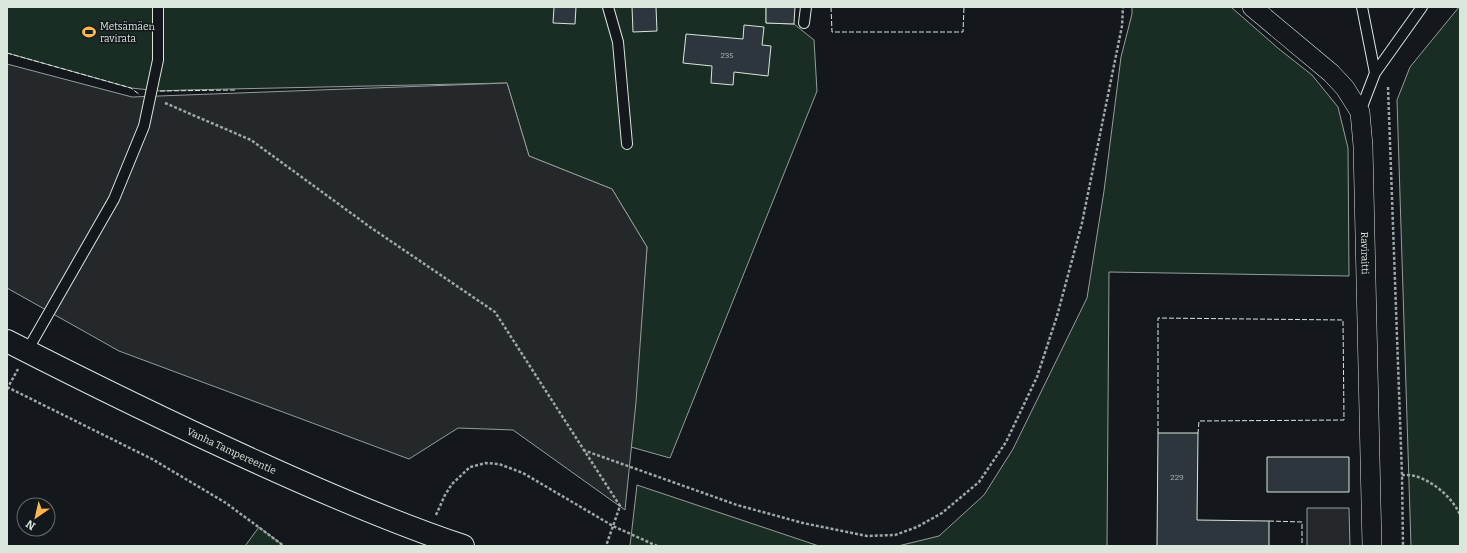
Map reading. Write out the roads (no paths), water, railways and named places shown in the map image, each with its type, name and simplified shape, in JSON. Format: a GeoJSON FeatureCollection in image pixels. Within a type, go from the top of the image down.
{"type":"FeatureCollection","features":[{"type":"Feature","properties":{"kind":"main road","name":"Vanha Tampereentie"},"geometry":{"type":"LineString","coordinates":[[7,341],[208,440],[310,486],[393,521],[463,546]]}},
{"type":"Feature","properties":{"kind":"street","name":"Raviraitti"},"geometry":{"type":"LineString","coordinates":[[1252,7],[1330,73],[1345,88],[1360,112],[1363,146],[1372,546]]}},
{"type":"Feature","properties":{"kind":"lane"},"geometry":{"type":"LineString","coordinates":[[28,351],[114,199],[144,126],[158,60],[158,7]]}},
{"type":"Feature","properties":{"kind":"lane"},"geometry":{"type":"LineString","coordinates":[[608,7],[618,42],[627,144]]}},
{"type":"Feature","properties":{"kind":"lane"},"geometry":{"type":"LineString","coordinates":[[804,23],[806,7]]}},
{"type":"Feature","properties":{"kind":"lane"},"geometry":{"type":"LineString","coordinates":[[1362,7],[1375,73]]}},
{"type":"Feature","properties":{"kind":"lane"},"geometry":{"type":"LineString","coordinates":[[1360,112],[1375,73],[1422,7]]}},
{"type":"Feature","properties":{"kind":"place","name":"Metsämäen ravirata"},"geometry":{"type":"Point","coordinates":[89,32]}}]}
